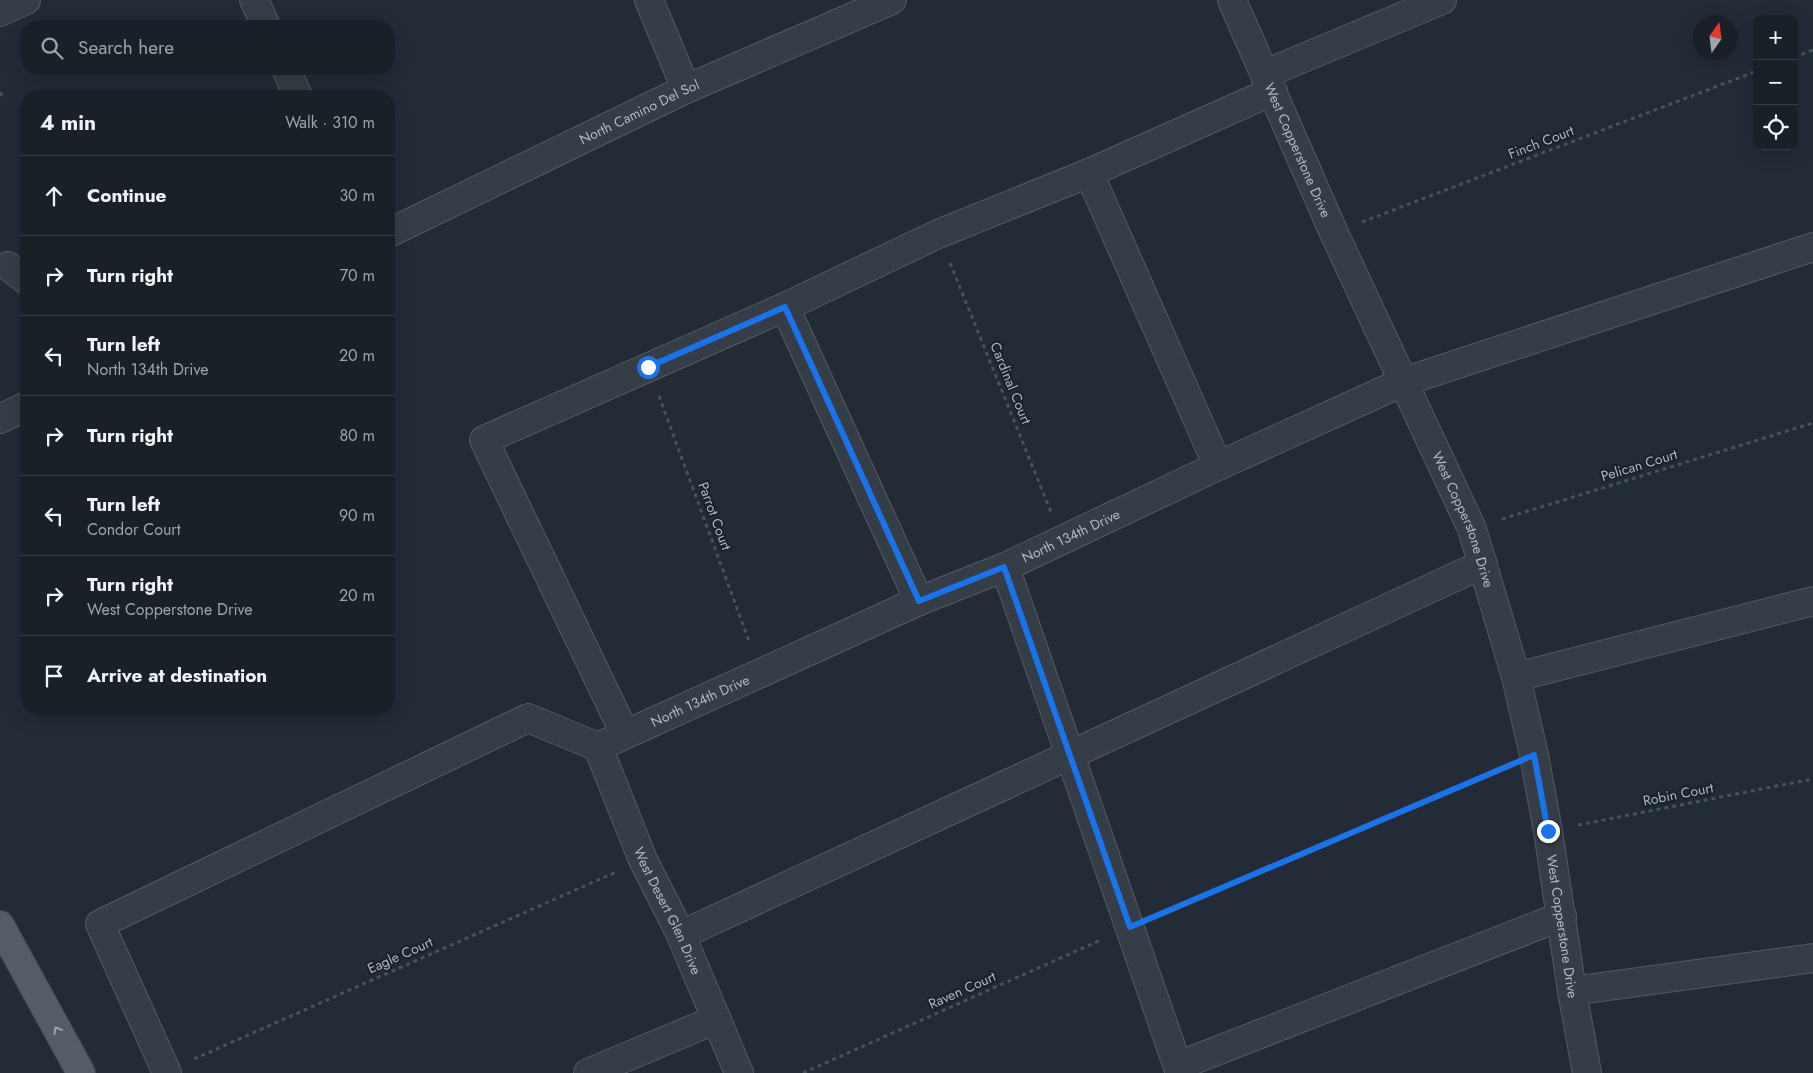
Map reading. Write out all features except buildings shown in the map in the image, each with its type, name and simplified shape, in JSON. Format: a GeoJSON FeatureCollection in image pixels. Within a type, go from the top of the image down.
{"type":"FeatureCollection","features":[{"type":"Feature","properties":{"kind":"main road"},"geometry":{"type":"LineString","coordinates":[[0,926],[81,1073]]}},
{"type":"Feature","properties":{"kind":"street"},"geometry":{"type":"LineString","coordinates":[[0,12],[26,0]]}},
{"type":"Feature","properties":{"kind":"street"},"geometry":{"type":"LineString","coordinates":[[254,0],[263,20]]}},
{"type":"Feature","properties":{"kind":"street"},"geometry":{"type":"LineString","coordinates":[[649,0],[686,89]]}},
{"type":"Feature","properties":{"kind":"street","name":"North Camino Del Sol"},"geometry":{"type":"LineString","coordinates":[[395,230],[686,89],[892,0]]}},
{"type":"Feature","properties":{"kind":"street","name":"West Copperstone Drive"},"geometry":{"type":"LineString","coordinates":[[1232,0],[1334,233],[1472,528],[1516,677],[1534,755],[1587,1073]]}},
{"type":"Feature","properties":{"kind":"street"},"geometry":{"type":"LineString","coordinates":[[625,734],[484,440],[785,307],[938,234],[1089,173],[1269,83],[1442,0]]}},
{"type":"Feature","properties":{"kind":"street"},"geometry":{"type":"LineString","coordinates":[[289,75],[295,90]]}},
{"type":"Feature","properties":{"kind":"street"},"geometry":{"type":"LineString","coordinates":[[1089,173],[1218,466]]}},
{"type":"Feature","properties":{"kind":"street","name":"North 134th Drive"},"geometry":{"type":"LineString","coordinates":[[598,746],[919,601],[1004,567],[1218,466],[1403,382],[1813,246]]}},
{"type":"Feature","properties":{"kind":"street"},"geometry":{"type":"LineString","coordinates":[[785,307],[919,601]]}},
{"type":"Feature","properties":{"kind":"street"},"geometry":{"type":"LineString","coordinates":[[0,419],[20,409]]}},
{"type":"Feature","properties":{"kind":"street"},"geometry":{"type":"LineString","coordinates":[[681,935],[1483,564]]}},
{"type":"Feature","properties":{"kind":"street"},"geometry":{"type":"LineString","coordinates":[[1004,567],[1179,1070],[1562,916]]}},
{"type":"Feature","properties":{"kind":"street"},"geometry":{"type":"LineString","coordinates":[[1516,677],[1813,601]]}},
{"type":"Feature","properties":{"kind":"street"},"geometry":{"type":"LineString","coordinates":[[166,1072],[100,924],[528,718],[598,746]]}},
{"type":"Feature","properties":{"kind":"street","name":"West Desert Glen Drive"},"geometry":{"type":"LineString","coordinates":[[598,746],[643,860],[681,935],[718,1018],[739,1073]]}},
{"type":"Feature","properties":{"kind":"street"},"geometry":{"type":"LineString","coordinates":[[1572,991],[1813,958]]}},
{"type":"Feature","properties":{"kind":"street"},"geometry":{"type":"LineString","coordinates":[[588,1073],[718,1018]]}},
{"type":"Feature","properties":{"kind":"path"},"geometry":{"type":"LineString","coordinates":[[1798,56],[1813,50]]}},
{"type":"Feature","properties":{"kind":"path","name":"Finch Court"},"geometry":{"type":"LineString","coordinates":[[1334,233],[1753,74]]}},
{"type":"Feature","properties":{"kind":"path"},"geometry":{"type":"LineString","coordinates":[[0,92],[3,97]]}},
{"type":"Feature","properties":{"kind":"path","name":"Cardinal Court"},"geometry":{"type":"LineString","coordinates":[[938,234],[1063,540]]}},
{"type":"Feature","properties":{"kind":"path","name":"Parrot Court"},"geometry":{"type":"LineString","coordinates":[[648,367],[761,673]]}},
{"type":"Feature","properties":{"kind":"path","name":"Pelican Court"},"geometry":{"type":"LineString","coordinates":[[1472,528],[1813,423]]}},
{"type":"Feature","properties":{"kind":"path","name":"Raven Court"},"geometry":{"type":"LineString","coordinates":[[803,1073],[1130,927],[1534,755]]}},
{"type":"Feature","properties":{"kind":"path","name":"Robin Court"},"geometry":{"type":"LineString","coordinates":[[1548,831],[1813,779]]}},
{"type":"Feature","properties":{"kind":"path","name":"Eagle Court"},"geometry":{"type":"LineString","coordinates":[[166,1072],[643,860]]}},
{"type":"Feature","properties":{"kind":"route"},"geometry":{"type":"LineString","coordinates":[[648,367],[785,307],[919,601],[1004,567],[1130,927],[1534,755],[1548,831]]}}]}
